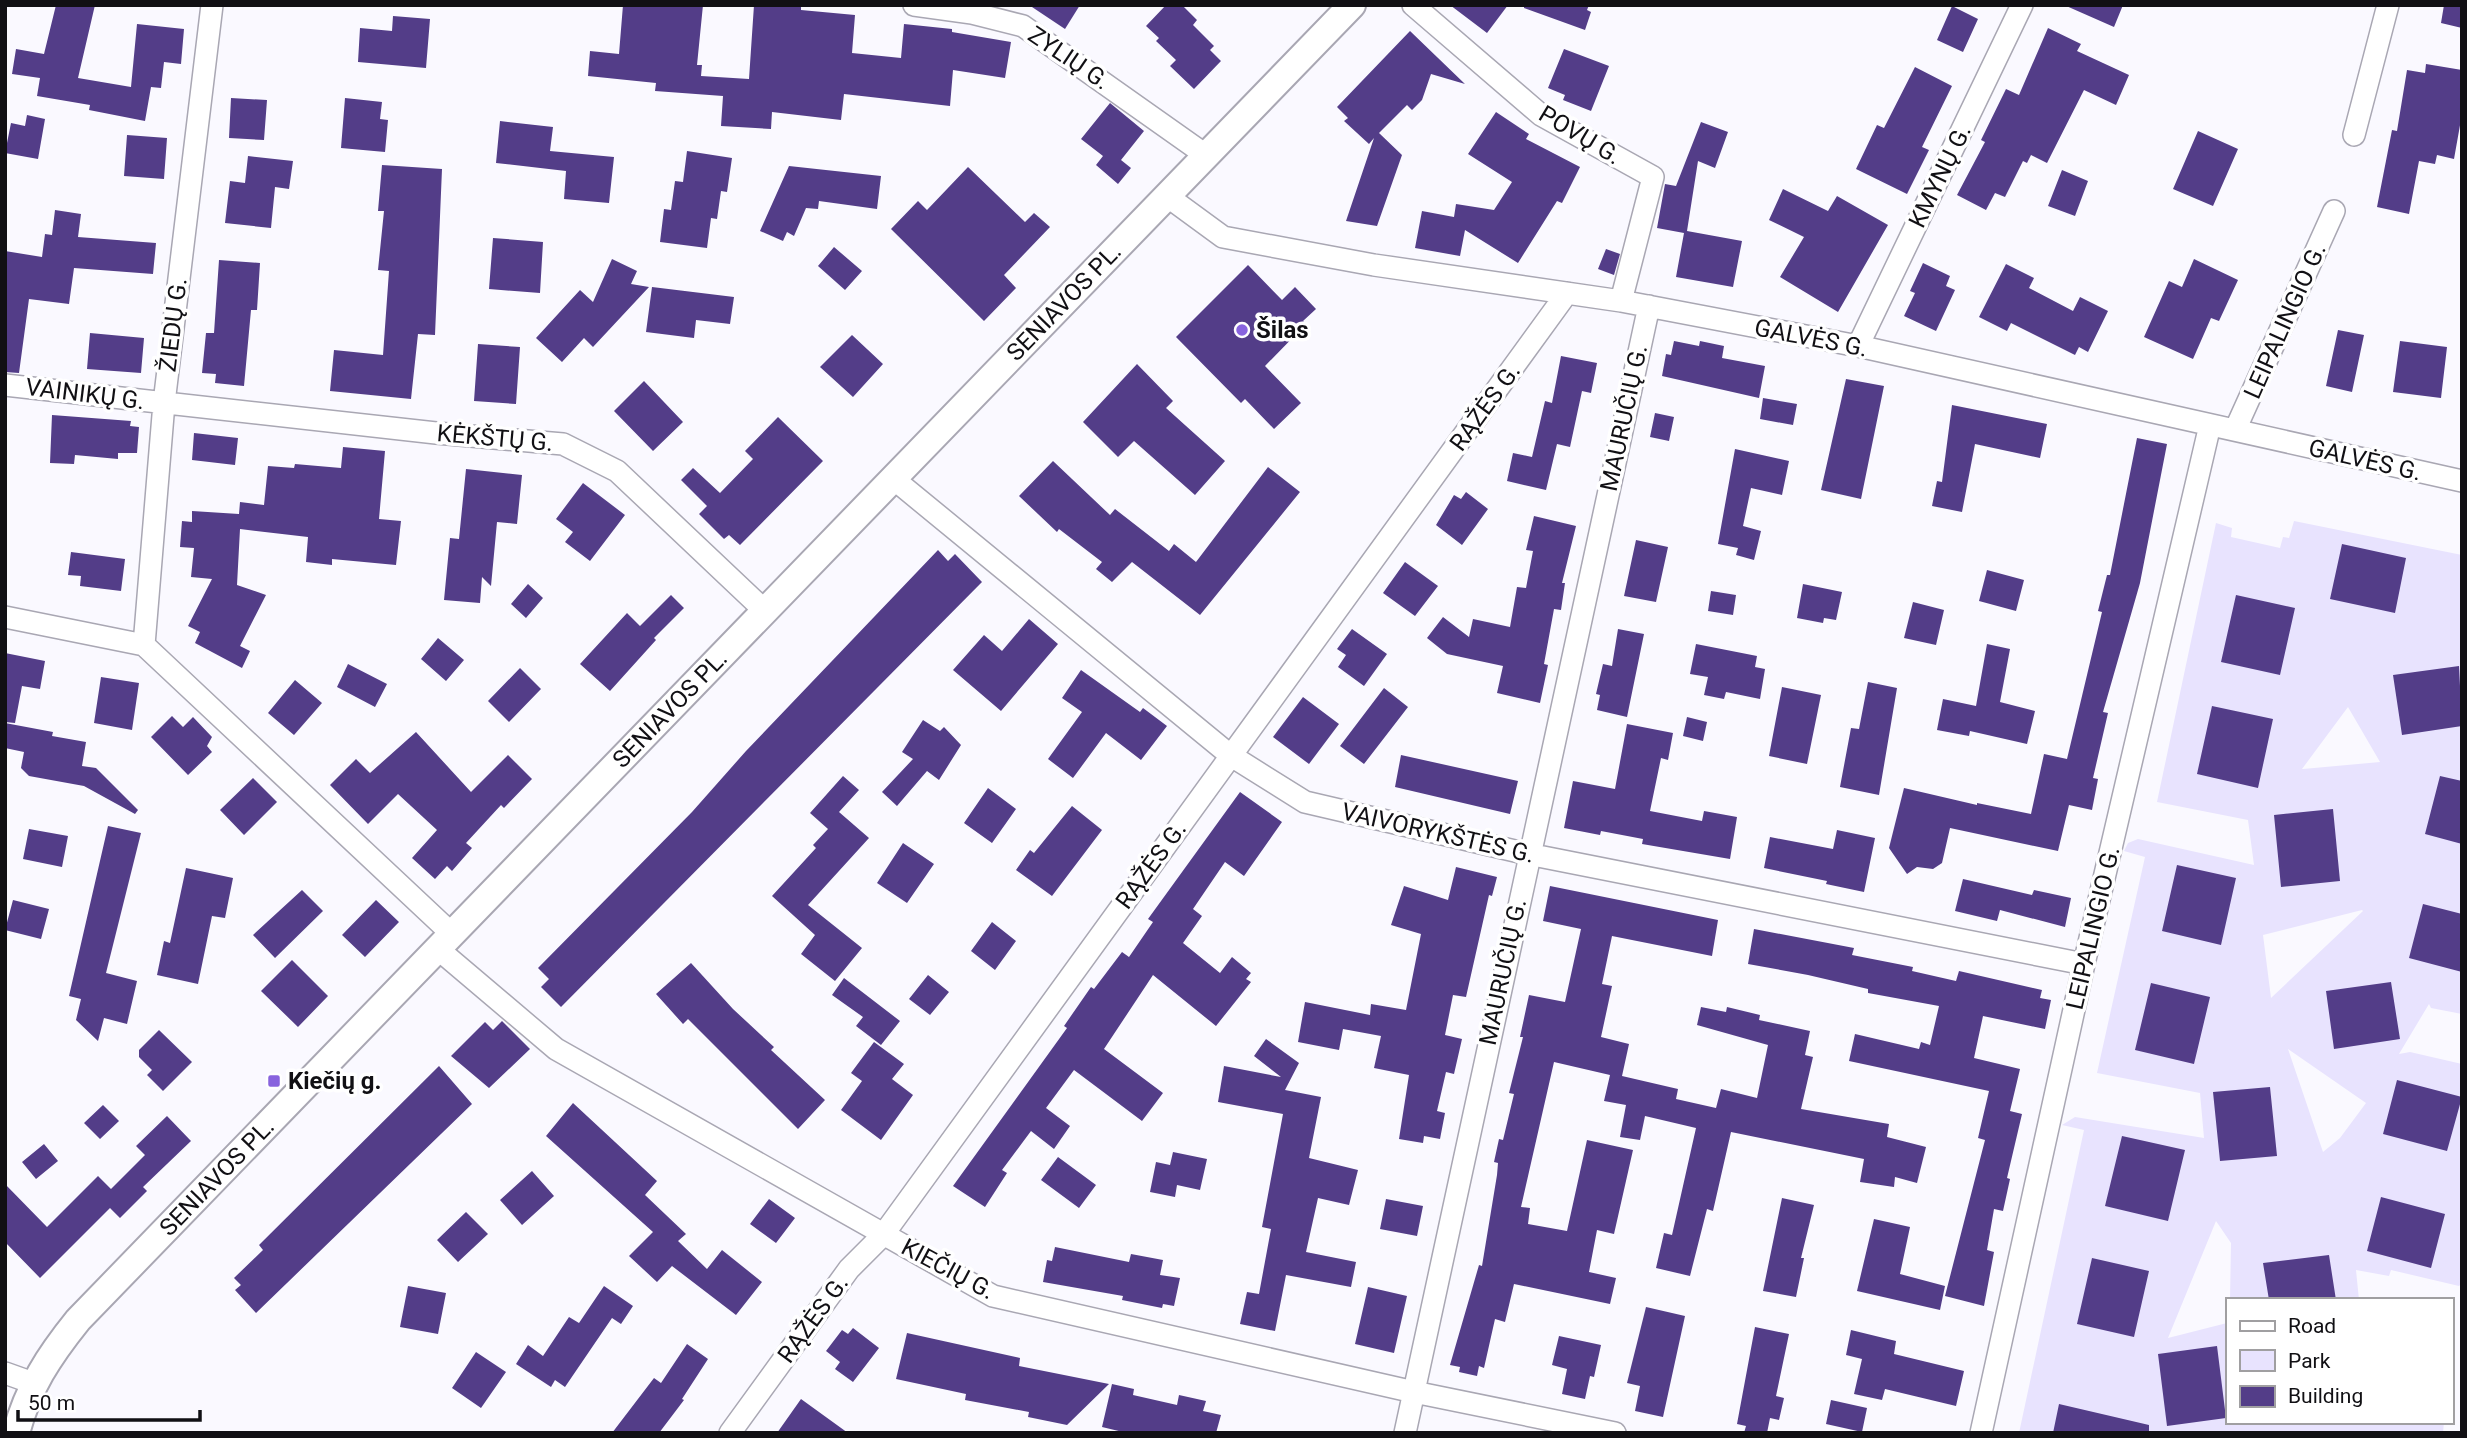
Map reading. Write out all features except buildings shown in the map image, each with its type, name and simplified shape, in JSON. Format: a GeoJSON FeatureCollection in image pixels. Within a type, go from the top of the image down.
{"type":"FeatureCollection","features":[{"type":"Feature","properties":{"kind":"street","name":"ZYLIŲ G."},"geometry":{"type":"LineString","coordinates":[[914,5],[1008,12],[1023,26],[1207,156]]}},
{"type":"Feature","properties":{"kind":"street","name":"SENIAVOS PL."},"geometry":{"type":"LineString","coordinates":[[16,1433],[33,1383],[48,1357],[79,1320],[1352,5]]}},
{"type":"Feature","properties":{"kind":"street","name":"POVŲ G."},"geometry":{"type":"LineString","coordinates":[[1413,5],[1541,114],[1653,177],[1621,301]]}},
{"type":"Feature","properties":{"kind":"street","name":"KMYNŲ G."},"geometry":{"type":"LineString","coordinates":[[1858,346],[2022,5]]}},
{"type":"Feature","properties":{"kind":"street"},"geometry":{"type":"LineString","coordinates":[[2354,135],[2388,5]]}},
{"type":"Feature","properties":{"kind":"street","name":"ŽIEDŲ G."},"geometry":{"type":"LineString","coordinates":[[144,645],[164,403],[204,7]]}},
{"type":"Feature","properties":{"kind":"street","name":"GALVĖS G."},"geometry":{"type":"LineString","coordinates":[[1167,196],[1223,237],[1374,265],[1621,301],[1858,346],[2462,481]]}},
{"type":"Feature","properties":{"kind":"street","name":"LEIPALINGIO G."},"geometry":{"type":"LineString","coordinates":[[2235,430],[2334,211]]}},
{"type":"Feature","properties":{"kind":"street","name":"RĄŽĖS G."},"geometry":{"type":"LineString","coordinates":[[730,1433],[849,1269],[883,1234],[1567,293]]}},
{"type":"Feature","properties":{"kind":"street","name":"MAURUČIŲ G."},"geometry":{"type":"LineString","coordinates":[[1405,1433],[1648,306]]}},
{"type":"Feature","properties":{"kind":"street","name":"VAINIKŲ G."},"geometry":{"type":"LineString","coordinates":[[5,385],[164,403]]}},
{"type":"Feature","properties":{"kind":"street","name":"KĖKŠTŲ G."},"geometry":{"type":"LineString","coordinates":[[164,403],[562,444],[617,471],[765,611]]}},
{"type":"Feature","properties":{"kind":"street","name":"LEIPALINGIO G."},"geometry":{"type":"LineString","coordinates":[[1981,1433],[2084,964],[2210,425]]}},
{"type":"Feature","properties":{"kind":"street","name":"VAIVORYKŠTĖS G."},"geometry":{"type":"LineString","coordinates":[[895,480],[1230,755],[1305,802],[1528,854],[2084,964]]}},
{"type":"Feature","properties":{"kind":"street"},"geometry":{"type":"LineString","coordinates":[[5,617],[144,645]]}},
{"type":"Feature","properties":{"kind":"street","name":"KIEČIŲ G."},"geometry":{"type":"LineString","coordinates":[[144,645],[556,1049],[993,1296],[1415,1392],[1615,1433]]}},
{"type":"Feature","properties":{"kind":"street"},"geometry":{"type":"LineString","coordinates":[[5,1373],[33,1383]]}},
{"type":"Feature","properties":{"kind":"green space"},"geometry":{"type":"Polygon","coordinates":[[[2294,521],[2462,555],[2462,1014],[2431,1008],[2429,1004],[2399,1054],[2410,1052],[2462,1064],[2462,1283],[2459,1286],[2391,1270],[2389,1276],[2356,1270],[2359,1298],[2230,1298],[2231,1243],[2216,1221],[2168,1338],[2226,1323],[2226,1424],[2444,1424],[2443,1433],[2019,1433],[2084,1130],[2062,1125],[2075,1117],[2204,1138],[2200,1093],[2097,1073],[2145,857],[2124,851],[2128,843],[2138,839],[2254,865],[2248,820],[2157,802],[2216,523],[2232,528],[2231,537],[2280,548],[2283,537],[2289,538],[2294,521]],[[2348,707],[2302,769],[2380,762],[2348,707]],[[2363,911],[2263,935],[2271,998],[2363,911]],[[2288,1049],[2323,1152],[2340,1138],[2366,1103],[2288,1049]]]}},
{"type":"Feature","properties":{"kind":"place","name":"Šilas"},"geometry":{"type":"Point","coordinates":[1242,330]}},
{"type":"Feature","properties":{"kind":"place","name":"Kiečių g."},"geometry":{"type":"Point","coordinates":[274,1081]}}]}
